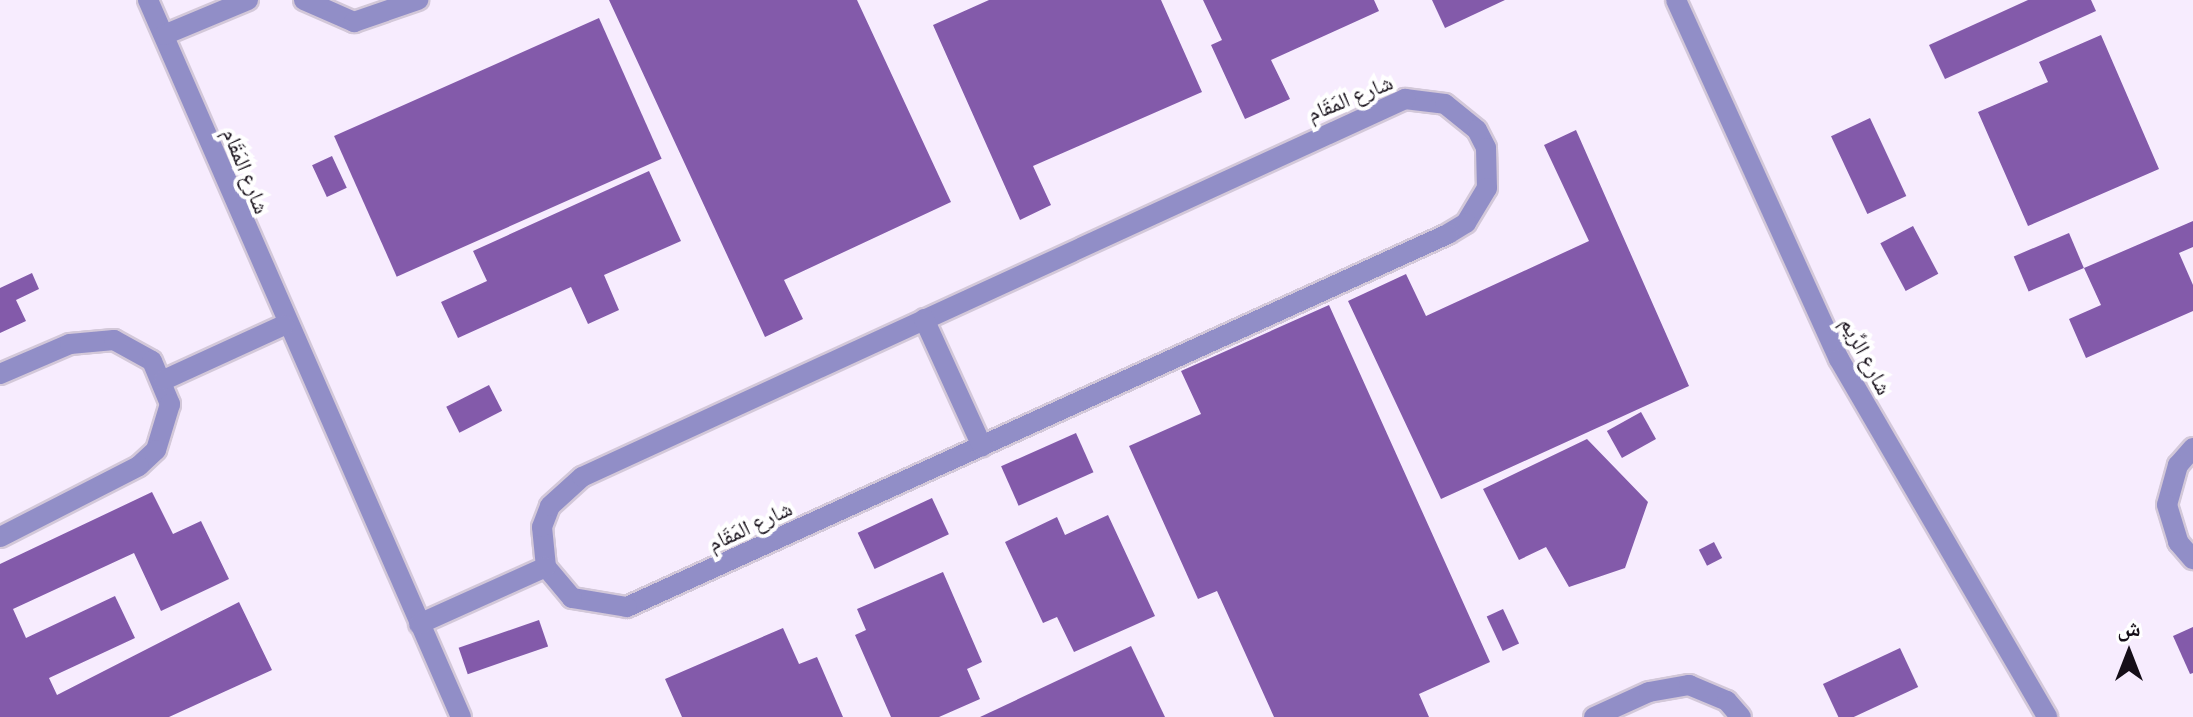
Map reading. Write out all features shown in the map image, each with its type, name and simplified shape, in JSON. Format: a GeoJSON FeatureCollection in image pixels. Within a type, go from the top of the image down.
{"type":"FeatureCollection","features":[{"type":"Feature","properties":{"kind":"street","name":"شارع المَقَام"},"geometry":{"type":"LineString","coordinates":[[148,0],[284,325],[461,717]]}},
{"type":"Feature","properties":{"kind":"street"},"geometry":{"type":"LineString","coordinates":[[164,35],[248,0]]}},
{"type":"Feature","properties":{"kind":"street"},"geometry":{"type":"LineString","coordinates":[[304,0],[354,22],[418,0]]}},
{"type":"Feature","properties":{"kind":"street","name":"شارع الرِّيم"},"geometry":{"type":"LineString","coordinates":[[1676,0],[1839,359],[2047,717]]}},
{"type":"Feature","properties":{"kind":"street","name":"شارع المَقَام"},"geometry":{"type":"LineString","coordinates":[[1405,99],[1445,104],[1463,115],[1486,148],[1487,188],[1466,223],[1448,234],[982,446],[627,607],[572,598],[546,567],[542,527],[563,489],[924,319],[1405,99]]}},
{"type":"Feature","properties":{"kind":"street"},"geometry":{"type":"LineString","coordinates":[[924,319],[982,446]]}},
{"type":"Feature","properties":{"kind":"street"},"geometry":{"type":"LineString","coordinates":[[164,380],[284,325]]}},
{"type":"Feature","properties":{"kind":"street"},"geometry":{"type":"LineString","coordinates":[[0,374],[91,338],[135,347],[164,380],[170,404],[156,450],[116,484],[0,537]]}},
{"type":"Feature","properties":{"kind":"street"},"geometry":{"type":"LineString","coordinates":[[2193,448],[2178,465],[2167,505],[2178,542],[2193,559]]}},
{"type":"Feature","properties":{"kind":"street"},"geometry":{"type":"LineString","coordinates":[[419,624],[546,567]]}},
{"type":"Feature","properties":{"kind":"street"},"geometry":{"type":"LineString","coordinates":[[1594,717],[1649,692],[1689,685],[1727,701],[1741,717]]}},
{"type":"Feature","properties":{"kind":"building"},"geometry":{"type":"Polygon","coordinates":[[[609,0],[857,0],[951,202],[784,280],[803,319],[765,337],[609,0]]]}},
{"type":"Feature","properties":{"kind":"building"},"geometry":{"type":"Polygon","coordinates":[[[989,0],[1161,0],[1202,92],[1033,166],[1051,205],[1020,220],[933,25],[989,0]]]}},
{"type":"Feature","properties":{"kind":"building"},"geometry":{"type":"Polygon","coordinates":[[[1203,0],[1374,0],[1379,11],[1271,60],[1290,99],[1245,119],[1211,45],[1222,40],[1203,0]]]}},
{"type":"Feature","properties":{"kind":"building"},"geometry":{"type":"Polygon","coordinates":[[[1432,0],[1505,0],[1445,28],[1432,0]]]}},
{"type":"Feature","properties":{"kind":"building"},"geometry":{"type":"Polygon","coordinates":[[[2028,0],[2091,0],[2096,11],[1945,79],[1929,45],[2028,0]]]}},
{"type":"Feature","properties":{"kind":"building"},"geometry":{"type":"Polygon","coordinates":[[[599,18],[662,159],[397,277],[334,136],[599,18]]]}},
{"type":"Feature","properties":{"kind":"building"},"geometry":{"type":"Polygon","coordinates":[[[2101,35],[2159,169],[2028,226],[1978,112],[2048,82],[2039,62],[2101,35]]]}},
{"type":"Feature","properties":{"kind":"building"},"geometry":{"type":"Polygon","coordinates":[[[1870,118],[1906,196],[1867,214],[1831,136],[1870,118]]]}},
{"type":"Feature","properties":{"kind":"building"},"geometry":{"type":"Polygon","coordinates":[[[1576,130],[1689,386],[1441,499],[1348,301],[1406,274],[1426,316],[1589,241],[1544,145],[1576,130]]]}},
{"type":"Feature","properties":{"kind":"building"},"geometry":{"type":"Polygon","coordinates":[[[332,156],[347,188],[327,197],[312,165],[332,156]]]}},
{"type":"Feature","properties":{"kind":"building"},"geometry":{"type":"Polygon","coordinates":[[[649,171],[681,241],[604,275],[619,310],[588,324],[571,287],[458,338],[441,302],[487,281],[473,251],[649,171]]]}},
{"type":"Feature","properties":{"kind":"building"},"geometry":{"type":"Polygon","coordinates":[[[2193,221],[2193,247],[2179,253],[2193,285],[2193,311],[2086,358],[2069,319],[2101,305],[2084,268],[2193,221]]]}},
{"type":"Feature","properties":{"kind":"building"},"geometry":{"type":"Polygon","coordinates":[[[1913,226],[1938,274],[1906,291],[1880,243],[1913,226]]]}},
{"type":"Feature","properties":{"kind":"building"},"geometry":{"type":"Polygon","coordinates":[[[2069,233],[2084,268],[2029,291],[2014,256],[2069,233]]]}},
{"type":"Feature","properties":{"kind":"building"},"geometry":{"type":"Polygon","coordinates":[[[32,273],[39,289],[16,300],[26,321],[0,333],[0,288],[32,273]]]}},
{"type":"Feature","properties":{"kind":"building"},"geometry":{"type":"Polygon","coordinates":[[[1329,305],[1490,662],[1419,694],[1429,717],[1274,717],[1217,591],[1198,599],[1129,446],[1201,414],[1181,371],[1329,305]]]}},
{"type":"Feature","properties":{"kind":"building"},"geometry":{"type":"Polygon","coordinates":[[[489,385],[502,411],[459,433],[446,407],[489,385]]]}},
{"type":"Feature","properties":{"kind":"building"},"geometry":{"type":"Polygon","coordinates":[[[1641,412],[1656,439],[1622,458],[1607,431],[1641,412]]]}},
{"type":"Feature","properties":{"kind":"building"},"geometry":{"type":"Polygon","coordinates":[[[1076,433],[1093,472],[1019,506],[1001,466],[1076,433]]]}},
{"type":"Feature","properties":{"kind":"building"},"geometry":{"type":"Polygon","coordinates":[[[1587,439],[1648,502],[1625,568],[1569,587],[1546,547],[1519,560],[1483,489],[1587,439]]]}},
{"type":"Feature","properties":{"kind":"building"},"geometry":{"type":"Polygon","coordinates":[[[152,492],[173,534],[201,521],[229,579],[161,611],[134,553],[13,609],[26,638],[115,596],[135,638],[49,678],[57,695],[239,602],[272,670],[169,717],[0,717],[0,564],[152,492]]]}},
{"type":"Feature","properties":{"kind":"building"},"geometry":{"type":"Polygon","coordinates":[[[932,498],[949,534],[875,569],[858,533],[932,498]]]}},
{"type":"Feature","properties":{"kind":"building"},"geometry":{"type":"Polygon","coordinates":[[[1108,515],[1155,616],[1074,652],[1057,617],[1043,623],[1005,542],[1057,517],[1065,535],[1108,515]]]}},
{"type":"Feature","properties":{"kind":"building"},"geometry":{"type":"Polygon","coordinates":[[[1714,542],[1722,558],[1707,566],[1699,550],[1714,542]]]}},
{"type":"Feature","properties":{"kind":"building"},"geometry":{"type":"Polygon","coordinates":[[[943,572],[982,662],[967,669],[980,699],[939,717],[891,717],[855,635],[866,630],[857,609],[943,572]]]}},
{"type":"Feature","properties":{"kind":"building"},"geometry":{"type":"Polygon","coordinates":[[[1503,609],[1519,643],[1503,651],[1487,617],[1503,609]]]}},
{"type":"Feature","properties":{"kind":"building"},"geometry":{"type":"Polygon","coordinates":[[[539,620],[548,646],[468,674],[459,648],[539,620]]]}},
{"type":"Feature","properties":{"kind":"building"},"geometry":{"type":"Polygon","coordinates":[[[2193,627],[2193,673],[2190,674],[2173,636],[2193,627]]]}},
{"type":"Feature","properties":{"kind":"building"},"geometry":{"type":"Polygon","coordinates":[[[783,628],[799,664],[817,657],[843,717],[682,717],[665,679],[783,628]]]}},
{"type":"Feature","properties":{"kind":"building"},"geometry":{"type":"Polygon","coordinates":[[[1131,646],[1165,717],[980,717],[1131,646]]]}},
{"type":"Feature","properties":{"kind":"building"},"geometry":{"type":"Polygon","coordinates":[[[1900,648],[1918,687],[1854,717],[1838,717],[1823,684],[1900,648]]]}}]}
